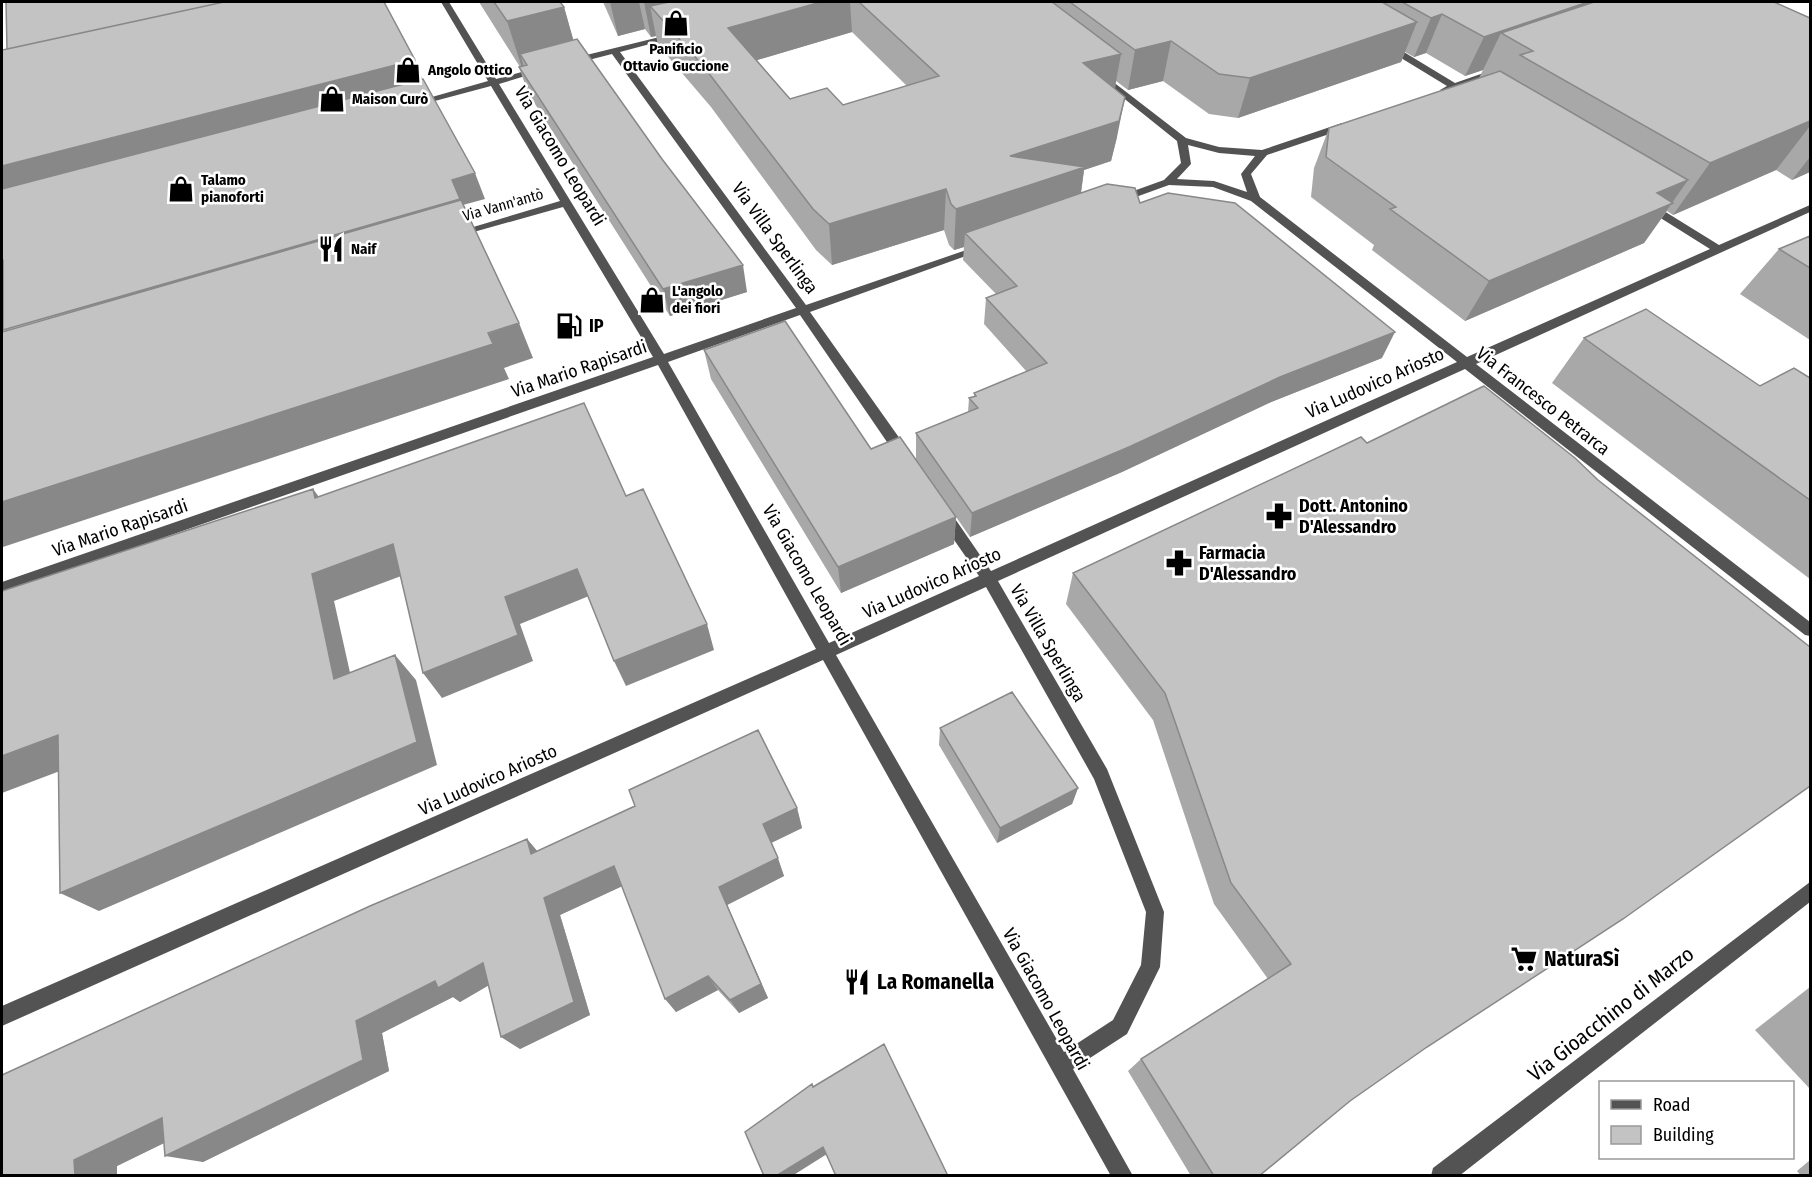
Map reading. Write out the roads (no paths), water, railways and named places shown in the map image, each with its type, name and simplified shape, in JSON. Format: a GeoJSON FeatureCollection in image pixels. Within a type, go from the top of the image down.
{"type":"FeatureCollection","features":[{"type":"Feature","properties":{"kind":"street","name":"Via Giacomo Leopardi"},"geometry":{"type":"LineString","coordinates":[[444,2],[661,360],[828,651],[1123,1176]]}},
{"type":"Feature","properties":{"kind":"street"},"geometry":{"type":"LineString","coordinates":[[560,65],[693,29]]}},
{"type":"Feature","properties":{"kind":"street"},"geometry":{"type":"LineString","coordinates":[[1374,38],[1475,99]]}},
{"type":"Feature","properties":{"kind":"street","name":"Via Villa Sperlinga"},"geometry":{"type":"LineString","coordinates":[[614,50],[803,310],[916,473]]}},
{"type":"Feature","properties":{"kind":"street"},"geometry":{"type":"LineString","coordinates":[[1089,66],[1182,140],[1218,150],[1263,153],[1355,122]]}},
{"type":"Feature","properties":{"kind":"street"},"geometry":{"type":"LineString","coordinates":[[1432,94],[1510,66]]}},
{"type":"Feature","properties":{"kind":"street"},"geometry":{"type":"LineString","coordinates":[[407,106],[549,68]]}},
{"type":"Feature","properties":{"kind":"street"},"geometry":{"type":"LineString","coordinates":[[1101,206],[1168,183],[1186,164],[1182,140]]}},
{"type":"Feature","properties":{"kind":"street"},"geometry":{"type":"LineString","coordinates":[[1255,199],[1246,174],[1263,153]]}},
{"type":"Feature","properties":{"kind":"street","name":"Via Francesco Petrarca"},"geometry":{"type":"LineString","coordinates":[[1168,183],[1214,184],[1255,199],[1810,630]]}},
{"type":"Feature","properties":{"kind":"street"},"geometry":{"type":"LineString","coordinates":[[1637,199],[1718,249]]}},
{"type":"Feature","properties":{"kind":"street","name":"Via Vann'antò"},"geometry":{"type":"LineString","coordinates":[[443,238],[564,202]]}},
{"type":"Feature","properties":{"kind":"street","name":"Via Ludovico Ariosto"},"geometry":{"type":"LineString","coordinates":[[2,1016],[828,651],[1810,208]]}},
{"type":"Feature","properties":{"kind":"street","name":"Via Mario Rapisardi"},"geometry":{"type":"LineString","coordinates":[[2,588],[991,244]]}},
{"type":"Feature","properties":{"kind":"street","name":"Via Villa Sperlinga"},"geometry":{"type":"LineString","coordinates":[[936,502],[989,579],[1101,775],[1155,912],[1150,967],[1120,1027],[1061,1065]]}},
{"type":"Feature","properties":{"kind":"street","name":"Via Gioacchino di Marzo"},"geometry":{"type":"LineString","coordinates":[[1441,1176],[1810,891]]}},
{"type":"Feature","properties":{"kind":"place","name":"Panificio Ottavio Guccione"},"geometry":{"type":"Point","coordinates":[676,23]}},
{"type":"Feature","properties":{"kind":"place","name":"Angolo Ottico"},"geometry":{"type":"Point","coordinates":[408,70]}},
{"type":"Feature","properties":{"kind":"place","name":"Maison Curò"},"geometry":{"type":"Point","coordinates":[332,99]}},
{"type":"Feature","properties":{"kind":"place","name":"Talamo pianoforti"},"geometry":{"type":"Point","coordinates":[181,189]}},
{"type":"Feature","properties":{"kind":"place","name":"Naif"},"geometry":{"type":"Point","coordinates":[331,249]}},
{"type":"Feature","properties":{"kind":"place","name":"L'angolo dei fiori"},"geometry":{"type":"Point","coordinates":[652,300]}},
{"type":"Feature","properties":{"kind":"place","name":"IP"},"geometry":{"type":"Point","coordinates":[569,326]}},
{"type":"Feature","properties":{"kind":"place","name":"Dott. Antonino D'Alessandro"},"geometry":{"type":"Point","coordinates":[1279,516]}},
{"type":"Feature","properties":{"kind":"place","name":"Farmacia D'Alessandro"},"geometry":{"type":"Point","coordinates":[1179,563]}},
{"type":"Feature","properties":{"kind":"place","name":"NaturaSì"},"geometry":{"type":"Point","coordinates":[1524,959]}},
{"type":"Feature","properties":{"kind":"place","name":"La Romanella"},"geometry":{"type":"Point","coordinates":[857,982]}}]}
